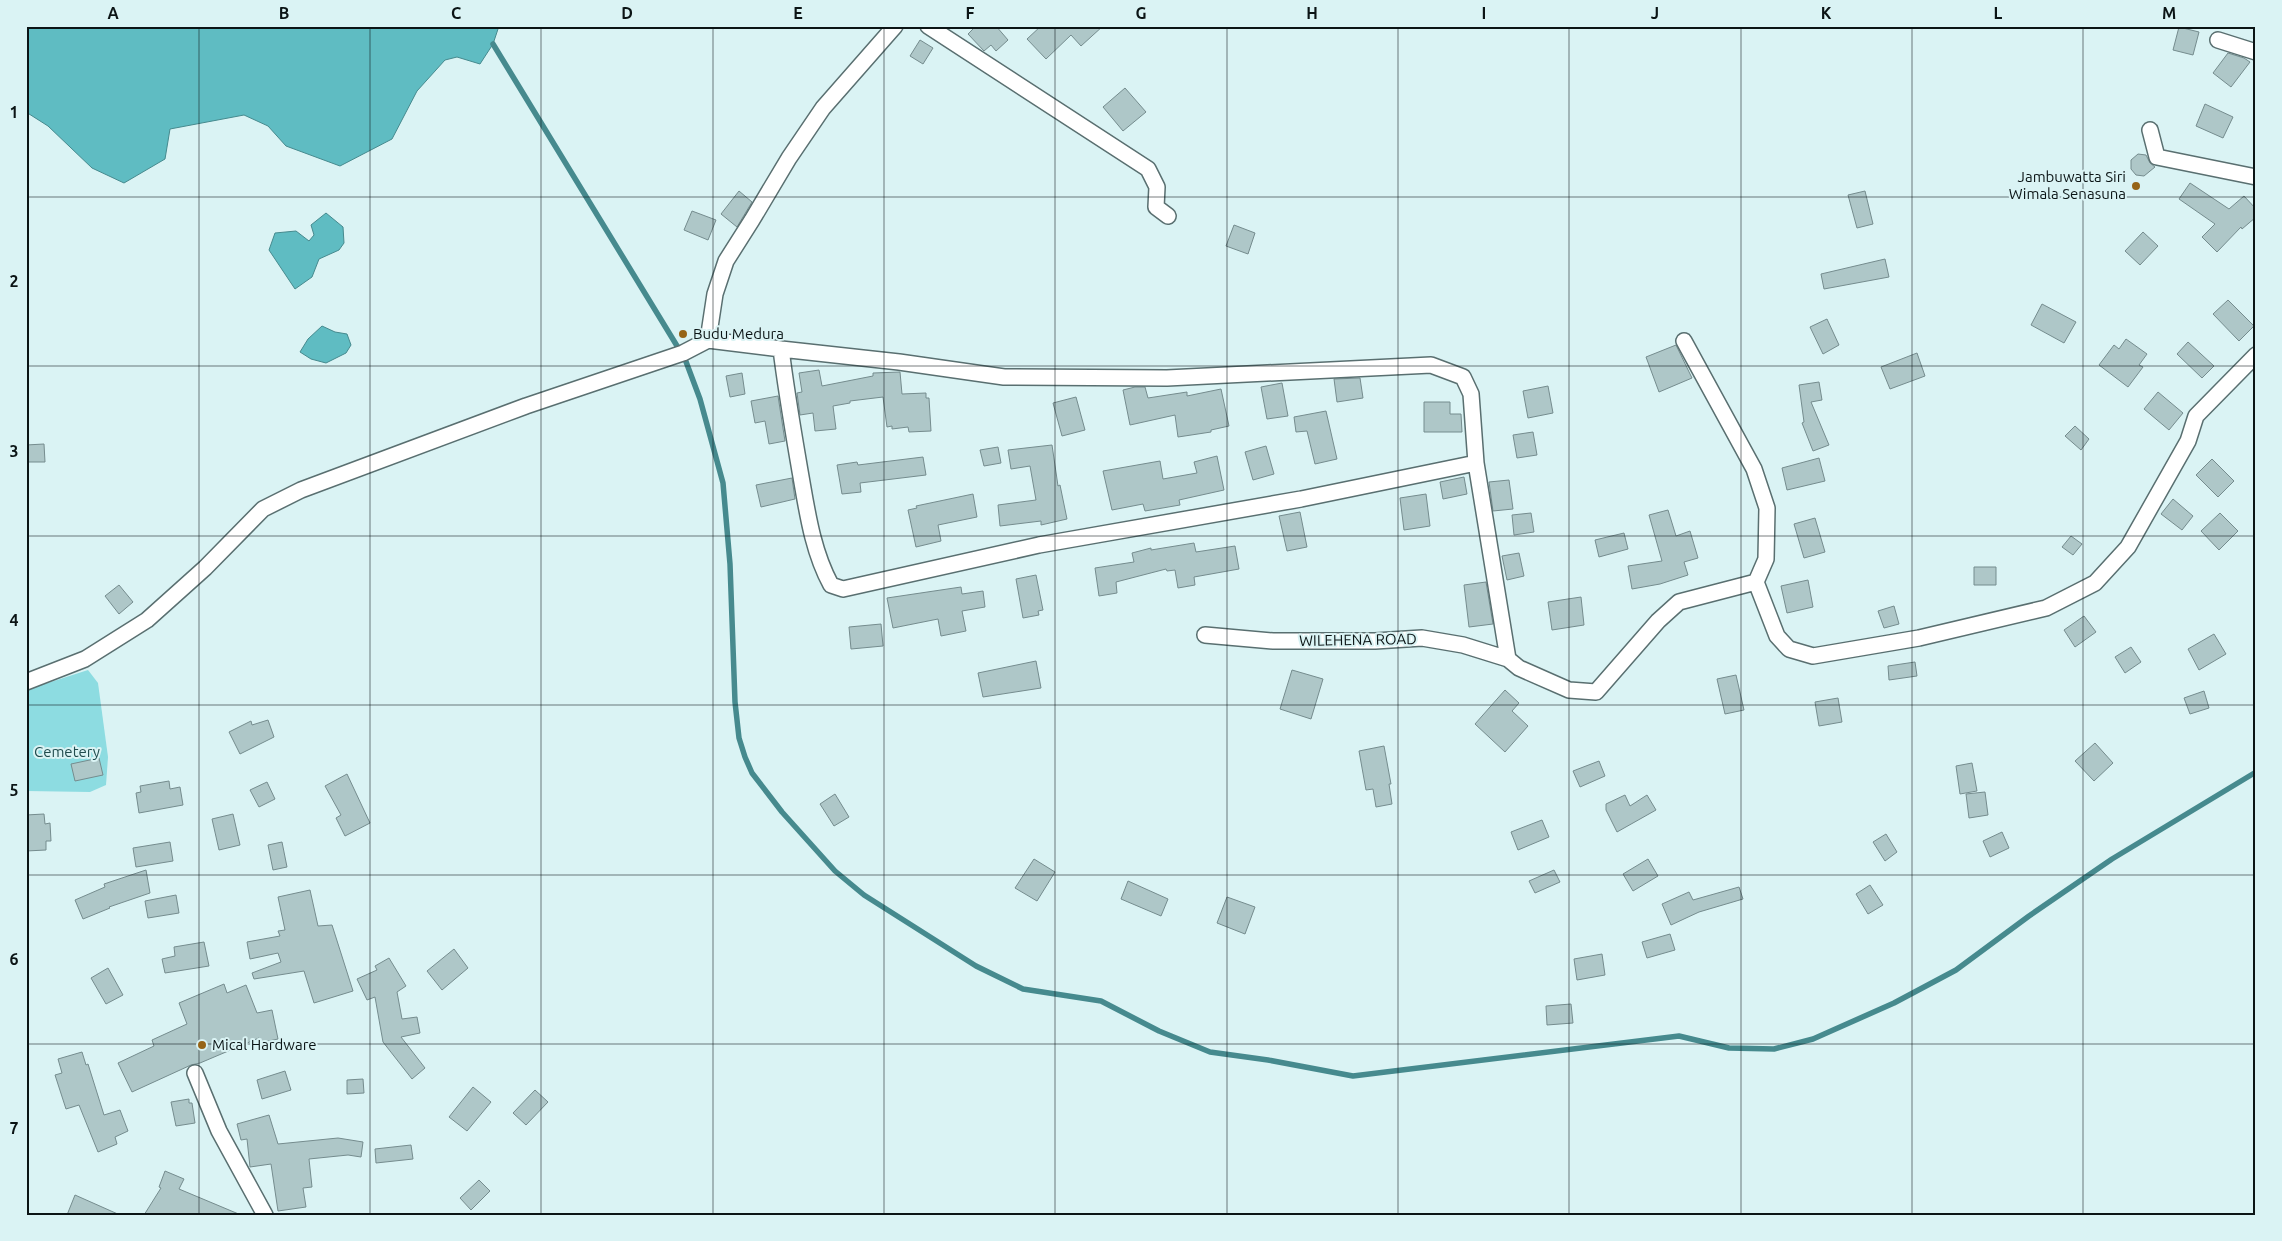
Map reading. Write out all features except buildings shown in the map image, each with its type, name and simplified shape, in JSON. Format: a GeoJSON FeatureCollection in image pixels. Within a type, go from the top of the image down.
{"type":"FeatureCollection","features":[{"type":"Feature","properties":{"kind":"street"},"geometry":{"type":"LineString","coordinates":[[708,340],[715,294],[726,261],[789,158],[823,108],[896,26]]}},
{"type":"Feature","properties":{"kind":"street"},"geometry":{"type":"LineString","coordinates":[[928,26],[1148,169],[1157,187],[1156,207],[1168,216]]}},
{"type":"Feature","properties":{"kind":"street"},"geometry":{"type":"LineString","coordinates":[[2218,40],[2256,52]]}},
{"type":"Feature","properties":{"kind":"street"},"geometry":{"type":"LineString","coordinates":[[2150,130],[2157,157],[2256,177]]}},
{"type":"Feature","properties":{"kind":"street"},"geometry":{"type":"LineString","coordinates":[[26,682],[85,659],[147,620],[205,568],[263,509],[301,490],[526,406],[683,353],[708,340],[899,362],[1004,377],[1167,378],[1431,365],[1463,377],[1472,394],[1476,463],[1508,659]]}},
{"type":"Feature","properties":{"kind":"street"},"geometry":{"type":"LineString","coordinates":[[1684,340],[1754,469],[1767,508],[1766,559],[1756,582],[1777,636],[1789,649],[1813,656],[1919,638],[2046,608],[2095,583],[2128,547],[2188,440],[2196,416],[2256,355]]}},
{"type":"Feature","properties":{"kind":"street"},"geometry":{"type":"LineString","coordinates":[[782,349],[787,400],[810,527],[822,569],[831,585],[843,589],[1038,545],[1301,498],[1476,463]]}},
{"type":"Feature","properties":{"kind":"street","name":"WILEHENA ROAD"},"geometry":{"type":"LineString","coordinates":[[1206,635],[1273,641],[1375,641],[1422,638],[1463,645],[1508,659],[1519,668],[1570,690],[1596,692],[1658,621],[1679,602],[1756,582]]}},
{"type":"Feature","properties":{"kind":"street"},"geometry":{"type":"LineString","coordinates":[[195,1073],[219,1131],[266,1215]]}},
{"type":"Feature","properties":{"kind":"green space","name":"Cemetery"},"geometry":{"type":"Polygon","coordinates":[[[88,670],[98,683],[108,757],[106,785],[90,792],[26,791],[26,690],[88,670]]]}},
{"type":"Feature","properties":{"kind":"shaded area"},"geometry":{"type":"Polygon","coordinates":[[[26,26],[499,26],[493,44],[480,64],[457,57],[445,60],[417,91],[392,139],[340,166],[286,146],[268,126],[244,115],[170,129],[165,159],[124,183],[92,168],[48,126],[26,112],[26,26]]]}},
{"type":"Feature","properties":{"kind":"shaded area"},"geometry":{"type":"Polygon","coordinates":[[[326,213],[343,227],[344,243],[339,250],[319,259],[312,277],[295,289],[269,250],[275,233],[296,231],[309,241],[314,235],[311,225],[326,213]]]}},
{"type":"Feature","properties":{"kind":"shaded area"},"geometry":{"type":"Polygon","coordinates":[[[322,326],[335,332],[347,334],[351,345],[346,353],[326,363],[311,359],[300,352],[308,339],[322,326]]]}},
{"type":"Feature","properties":{"kind":"waterway"},"geometry":{"type":"LineString","coordinates":[[493,44],[685,359],[700,399],[723,483],[730,564],[735,702],[739,738],[752,773],[782,812],[835,871],[864,895],[976,966],[1023,989],[1101,1001],[1159,1031],[1210,1052],[1268,1060],[1353,1076],[1679,1036],[1729,1048],[1774,1049],[1813,1039],[1894,1003],[1956,970],[2029,916],[2112,859],[2256,772]]}},
{"type":"Feature","properties":{"kind":"place","name":"Jambuwatta Siri Wimala Senasuna"},"geometry":{"type":"Point","coordinates":[2136,186]}},
{"type":"Feature","properties":{"kind":"place","name":"Budu Medura"},"geometry":{"type":"Point","coordinates":[683,334]}},
{"type":"Feature","properties":{"kind":"place","name":"Mical Hardware"},"geometry":{"type":"Point","coordinates":[202,1045]}}]}
